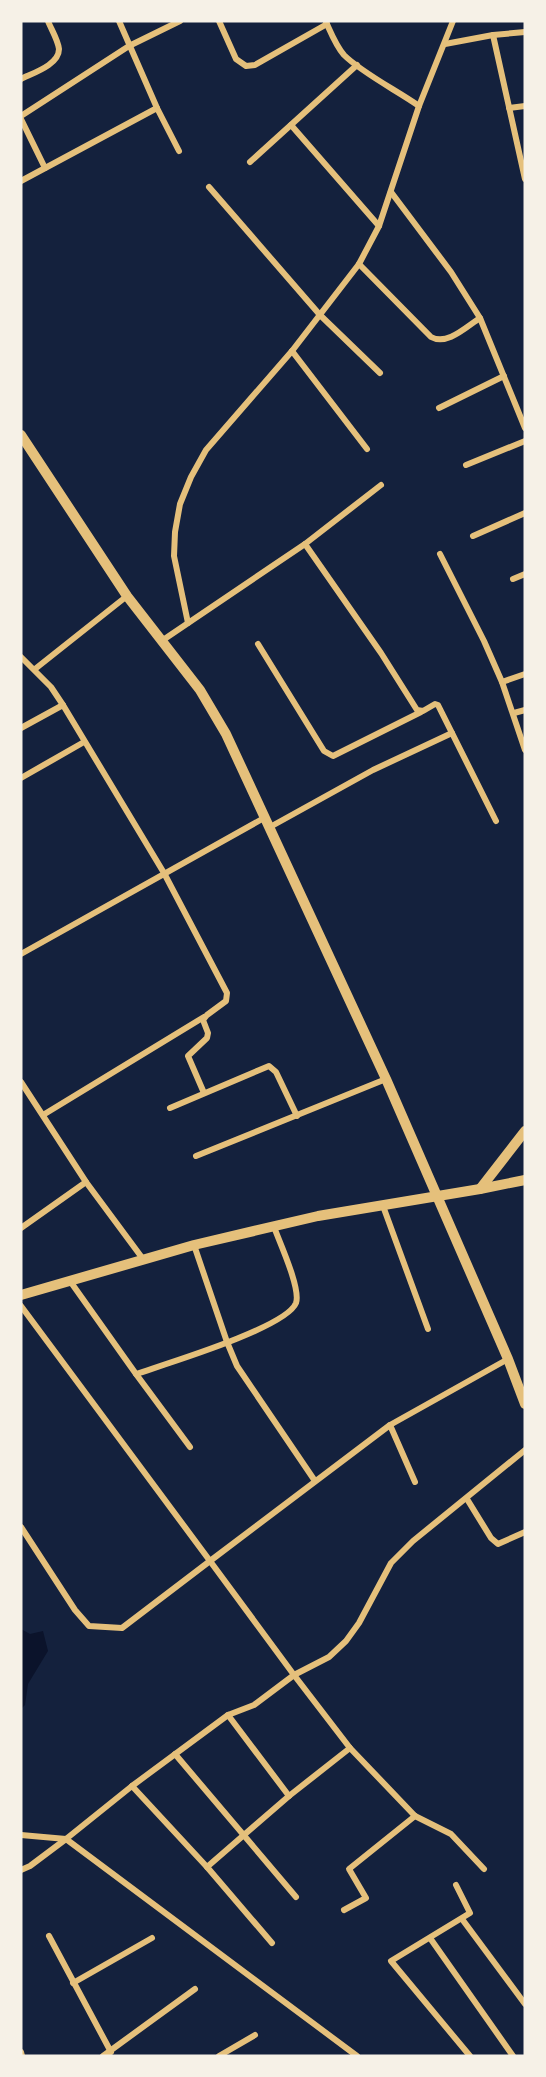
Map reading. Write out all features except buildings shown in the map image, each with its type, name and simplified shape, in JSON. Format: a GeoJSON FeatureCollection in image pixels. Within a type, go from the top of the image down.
{"type":"FeatureCollection","features":[{"type":"Feature","properties":{"kind":"street"},"geometry":{"type":"LineString","coordinates":[[21,79],[48,65],[56,57],[59,50],[48,21]]}},
{"type":"Feature","properties":{"kind":"street"},"geometry":{"type":"LineString","coordinates":[[119,21],[179,152]]}},
{"type":"Feature","properties":{"kind":"street"},"geometry":{"type":"LineString","coordinates":[[45,168],[21,118],[129,46],[180,21]]}},
{"type":"Feature","properties":{"kind":"street"},"geometry":{"type":"LineString","coordinates":[[219,21],[236,59],[246,66],[255,65],[326,22],[344,54],[419,106]]}},
{"type":"Feature","properties":{"kind":"street"},"geometry":{"type":"LineString","coordinates":[[188,623],[174,556],[180,504],[206,450],[292,351],[359,264],[379,226],[419,106],[453,21]]}},
{"type":"Feature","properties":{"kind":"street"},"geometry":{"type":"LineString","coordinates":[[445,44],[525,32]]}},
{"type":"Feature","properties":{"kind":"street"},"geometry":{"type":"LineString","coordinates":[[493,35],[525,177]]}},
{"type":"Feature","properties":{"kind":"street"},"geometry":{"type":"LineString","coordinates":[[250,162],[357,65]]}},
{"type":"Feature","properties":{"kind":"street"},"geometry":{"type":"LineString","coordinates":[[509,108],[525,106]]}},
{"type":"Feature","properties":{"kind":"street"},"geometry":{"type":"LineString","coordinates":[[21,181],[157,108]]}},
{"type":"Feature","properties":{"kind":"street"},"geometry":{"type":"LineString","coordinates":[[291,125],[379,226]]}},
{"type":"Feature","properties":{"kind":"street"},"geometry":{"type":"LineString","coordinates":[[209,187],[320,315],[380,374]]}},
{"type":"Feature","properties":{"kind":"street"},"geometry":{"type":"LineString","coordinates":[[391,192],[451,272],[480,318],[525,428]]}},
{"type":"Feature","properties":{"kind":"street"},"geometry":{"type":"LineString","coordinates":[[359,264],[431,337],[437,340],[447,339],[480,318]]}},
{"type":"Feature","properties":{"kind":"street"},"geometry":{"type":"LineString","coordinates":[[292,351],[367,449]]}},
{"type":"Feature","properties":{"kind":"street"},"geometry":{"type":"LineString","coordinates":[[439,408],[504,376]]}},
{"type":"Feature","properties":{"kind":"street"},"geometry":{"type":"LineString","coordinates":[[21,435],[126,596],[163,640],[200,690],[226,734],[386,1079],[508,1359],[525,1404]]}},
{"type":"Feature","properties":{"kind":"street"},"geometry":{"type":"LineString","coordinates":[[466,465],[525,441]]}},
{"type":"Feature","properties":{"kind":"street"},"geometry":{"type":"LineString","coordinates":[[163,640],[305,544],[381,485]]}},
{"type":"Feature","properties":{"kind":"street"},"geometry":{"type":"LineString","coordinates":[[473,536],[525,513]]}},
{"type":"Feature","properties":{"kind":"street"},"geometry":{"type":"LineString","coordinates":[[305,544],[381,653],[417,710],[421,712]]}},
{"type":"Feature","properties":{"kind":"street"},"geometry":{"type":"LineString","coordinates":[[440,554],[502,681],[525,750]]}},
{"type":"Feature","properties":{"kind":"street"},"geometry":{"type":"LineString","coordinates":[[513,579],[525,574]]}},
{"type":"Feature","properties":{"kind":"street"},"geometry":{"type":"LineString","coordinates":[[35,669],[126,596]]}},
{"type":"Feature","properties":{"kind":"street"},"geometry":{"type":"LineString","coordinates":[[258,644],[329,756],[437,704],[496,821]]}},
{"type":"Feature","properties":{"kind":"street"},"geometry":{"type":"LineString","coordinates":[[21,657],[35,669],[63,705],[164,873],[228,997],[224,1003],[205,1017],[43,1115]]}},
{"type":"Feature","properties":{"kind":"street"},"geometry":{"type":"LineString","coordinates":[[502,681],[525,674]]}},
{"type":"Feature","properties":{"kind":"street"},"geometry":{"type":"LineString","coordinates":[[21,728],[63,705]]}},
{"type":"Feature","properties":{"kind":"street"},"geometry":{"type":"LineString","coordinates":[[514,713],[525,710]]}},
{"type":"Feature","properties":{"kind":"street"},"geometry":{"type":"LineString","coordinates":[[21,954],[164,873],[452,733]]}},
{"type":"Feature","properties":{"kind":"street"},"geometry":{"type":"LineString","coordinates":[[21,778],[84,742]]}},
{"type":"Feature","properties":{"kind":"street"},"geometry":{"type":"LineString","coordinates":[[204,1093],[188,1056],[207,1038],[208,1033],[203,1020],[205,1017]]}},
{"type":"Feature","properties":{"kind":"street"},"geometry":{"type":"LineString","coordinates":[[170,1108],[269,1065],[276,1072],[297,1116]]}},
{"type":"Feature","properties":{"kind":"street"},"geometry":{"type":"LineString","coordinates":[[196,1156],[386,1079]]}},
{"type":"Feature","properties":{"kind":"street"},"geometry":{"type":"LineString","coordinates":[[21,1082],[86,1182],[143,1259]]}},
{"type":"Feature","properties":{"kind":"street"},"geometry":{"type":"LineString","coordinates":[[480,1189],[525,1131]]}},
{"type":"Feature","properties":{"kind":"street"},"geometry":{"type":"LineString","coordinates":[[21,1295],[194,1245],[318,1216],[525,1180]]}},
{"type":"Feature","properties":{"kind":"street"},"geometry":{"type":"LineString","coordinates":[[21,1228],[86,1182]]}},
{"type":"Feature","properties":{"kind":"street"},"geometry":{"type":"LineString","coordinates":[[383,1206],[428,1329]]}},
{"type":"Feature","properties":{"kind":"street"},"geometry":{"type":"LineString","coordinates":[[136,1374],[227,1342],[277,1320],[289,1312],[296,1302],[296,1290],[274,1227]]}},
{"type":"Feature","properties":{"kind":"street"},"geometry":{"type":"LineString","coordinates":[[194,1245],[237,1366],[315,1481]]}},
{"type":"Feature","properties":{"kind":"street"},"geometry":{"type":"LineString","coordinates":[[70,1281],[190,1447]]}},
{"type":"Feature","properties":{"kind":"street"},"geometry":{"type":"LineString","coordinates":[[21,1306],[350,1748],[415,1816],[451,1834],[484,1869]]}},
{"type":"Feature","properties":{"kind":"street"},"geometry":{"type":"LineString","coordinates":[[21,1527],[88,1626],[122,1628],[390,1425],[508,1359]]}},
{"type":"Feature","properties":{"kind":"street"},"geometry":{"type":"LineString","coordinates":[[390,1425],[415,1482]]}},
{"type":"Feature","properties":{"kind":"street"},"geometry":{"type":"LineString","coordinates":[[21,1870],[30,1866],[228,1715],[254,1705],[294,1675],[329,1657],[346,1641],[359,1623],[391,1563],[413,1542],[525,1450]]}},
{"type":"Feature","properties":{"kind":"street"},"geometry":{"type":"LineString","coordinates":[[467,1499],[491,1538],[498,1544],[525,1532]]}},
{"type":"Feature","properties":{"kind":"street"},"geometry":{"type":"LineString","coordinates":[[228,1715],[289,1796]]}},
{"type":"Feature","properties":{"kind":"street"},"geometry":{"type":"LineString","coordinates":[[207,1867],[242,1835],[350,1748]]}},
{"type":"Feature","properties":{"kind":"street"},"geometry":{"type":"LineString","coordinates":[[175,1754],[296,1897]]}},
{"type":"Feature","properties":{"kind":"street"},"geometry":{"type":"LineString","coordinates":[[132,1786],[207,1867],[272,1943]]}},
{"type":"Feature","properties":{"kind":"street"},"geometry":{"type":"LineString","coordinates":[[344,1910],[366,1898],[349,1869],[415,1816]]}},
{"type":"Feature","properties":{"kind":"street"},"geometry":{"type":"LineString","coordinates":[[21,1835],[66,1839],[357,2056]]}},
{"type":"Feature","properties":{"kind":"street"},"geometry":{"type":"LineString","coordinates":[[456,1885],[470,1913],[391,1961],[470,2056]]}},
{"type":"Feature","properties":{"kind":"street"},"geometry":{"type":"LineString","coordinates":[[462,1919],[525,2004]]}},
{"type":"Feature","properties":{"kind":"street"},"geometry":{"type":"LineString","coordinates":[[49,1936],[111,2052]]}},
{"type":"Feature","properties":{"kind":"street"},"geometry":{"type":"LineString","coordinates":[[73,1983],[152,1938]]}},
{"type":"Feature","properties":{"kind":"street"},"geometry":{"type":"LineString","coordinates":[[430,1938],[513,2056]]}},
{"type":"Feature","properties":{"kind":"street"},"geometry":{"type":"LineString","coordinates":[[103,2056],[195,1989]]}},
{"type":"Feature","properties":{"kind":"street"},"geometry":{"type":"LineString","coordinates":[[219,2056],[255,2035]]}},
{"type":"Feature","properties":{"kind":"water"},"geometry":{"type":"Polygon","coordinates":[[[21,1629],[30,1634],[43,1631],[48,1651],[28,1684],[25,1705],[21,1709],[21,1629]]]}}]}
